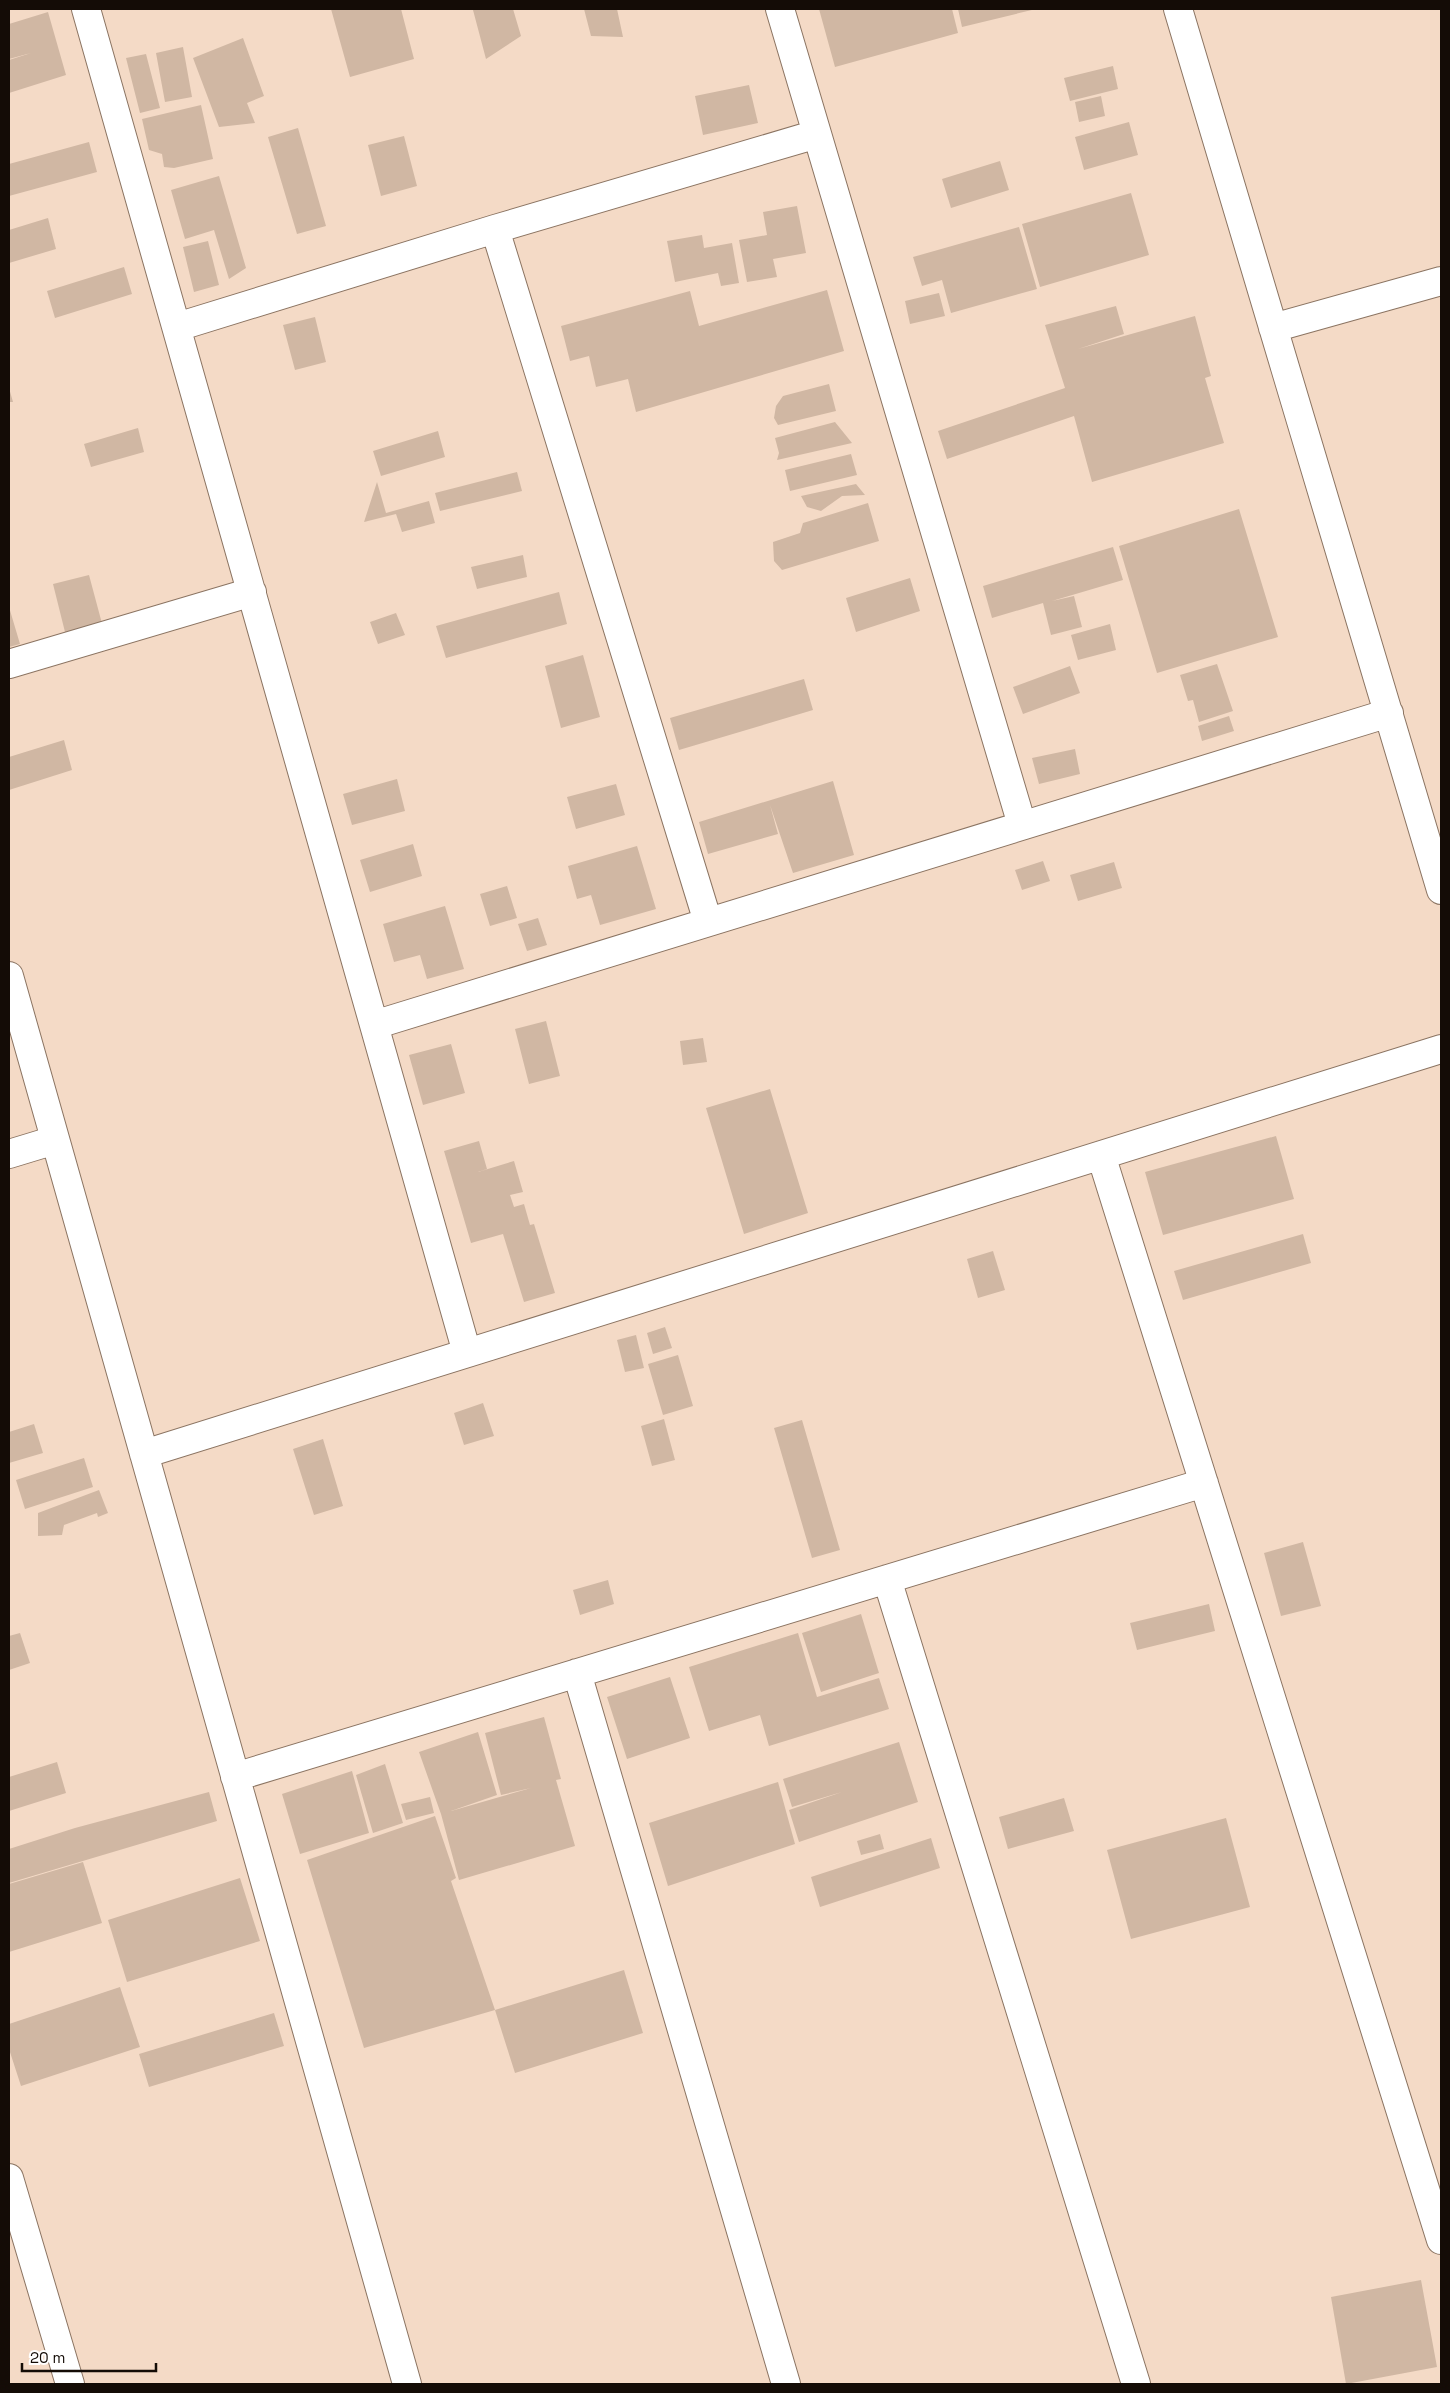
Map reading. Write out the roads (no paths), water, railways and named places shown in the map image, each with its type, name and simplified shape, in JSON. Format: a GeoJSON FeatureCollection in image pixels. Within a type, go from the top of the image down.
{"type":"FeatureCollection","features":[{"type":"Feature","properties":{"kind":"street"},"geometry":{"type":"LineString","coordinates":[[86,9],[467,1353]]}},
{"type":"Feature","properties":{"kind":"street"},"geometry":{"type":"LineString","coordinates":[[780,9],[1022,825]]}},
{"type":"Feature","properties":{"kind":"street"},"geometry":{"type":"LineString","coordinates":[[1178,9],[1388,713],[1434,837],[1441,890]]}},
{"type":"Feature","properties":{"kind":"street"},"geometry":{"type":"LineString","coordinates":[[177,327],[495,229],[817,134]]}},
{"type":"Feature","properties":{"kind":"street"},"geometry":{"type":"LineString","coordinates":[[495,229],[708,922]]}},
{"type":"Feature","properties":{"kind":"street"},"geometry":{"type":"LineString","coordinates":[[1273,328],[1441,281]]}},
{"type":"Feature","properties":{"kind":"street"},"geometry":{"type":"LineString","coordinates":[[9,664],[252,592]]}},
{"type":"Feature","properties":{"kind":"street"},"geometry":{"type":"LineString","coordinates":[[374,1025],[1388,713]]}},
{"type":"Feature","properties":{"kind":"street"},"geometry":{"type":"LineString","coordinates":[[9,976],[408,2384]]}},
{"type":"Feature","properties":{"kind":"street"},"geometry":{"type":"LineString","coordinates":[[144,1454],[1441,1049]]}},
{"type":"Feature","properties":{"kind":"street"},"geometry":{"type":"LineString","coordinates":[[9,1154],[55,1140]]}},
{"type":"Feature","properties":{"kind":"street"},"geometry":{"type":"LineString","coordinates":[[1101,1155],[1441,2240]]}},
{"type":"Feature","properties":{"kind":"street"},"geometry":{"type":"LineString","coordinates":[[235,1777],[1204,1483]]}},
{"type":"Feature","properties":{"kind":"street"},"geometry":{"type":"LineString","coordinates":[[887,1579],[1136,2384]]}},
{"type":"Feature","properties":{"kind":"street"},"geometry":{"type":"LineString","coordinates":[[577,1673],[786,2384]]}},
{"type":"Feature","properties":{"kind":"street"},"geometry":{"type":"LineString","coordinates":[[9,2178],[70,2384]]}}]}
